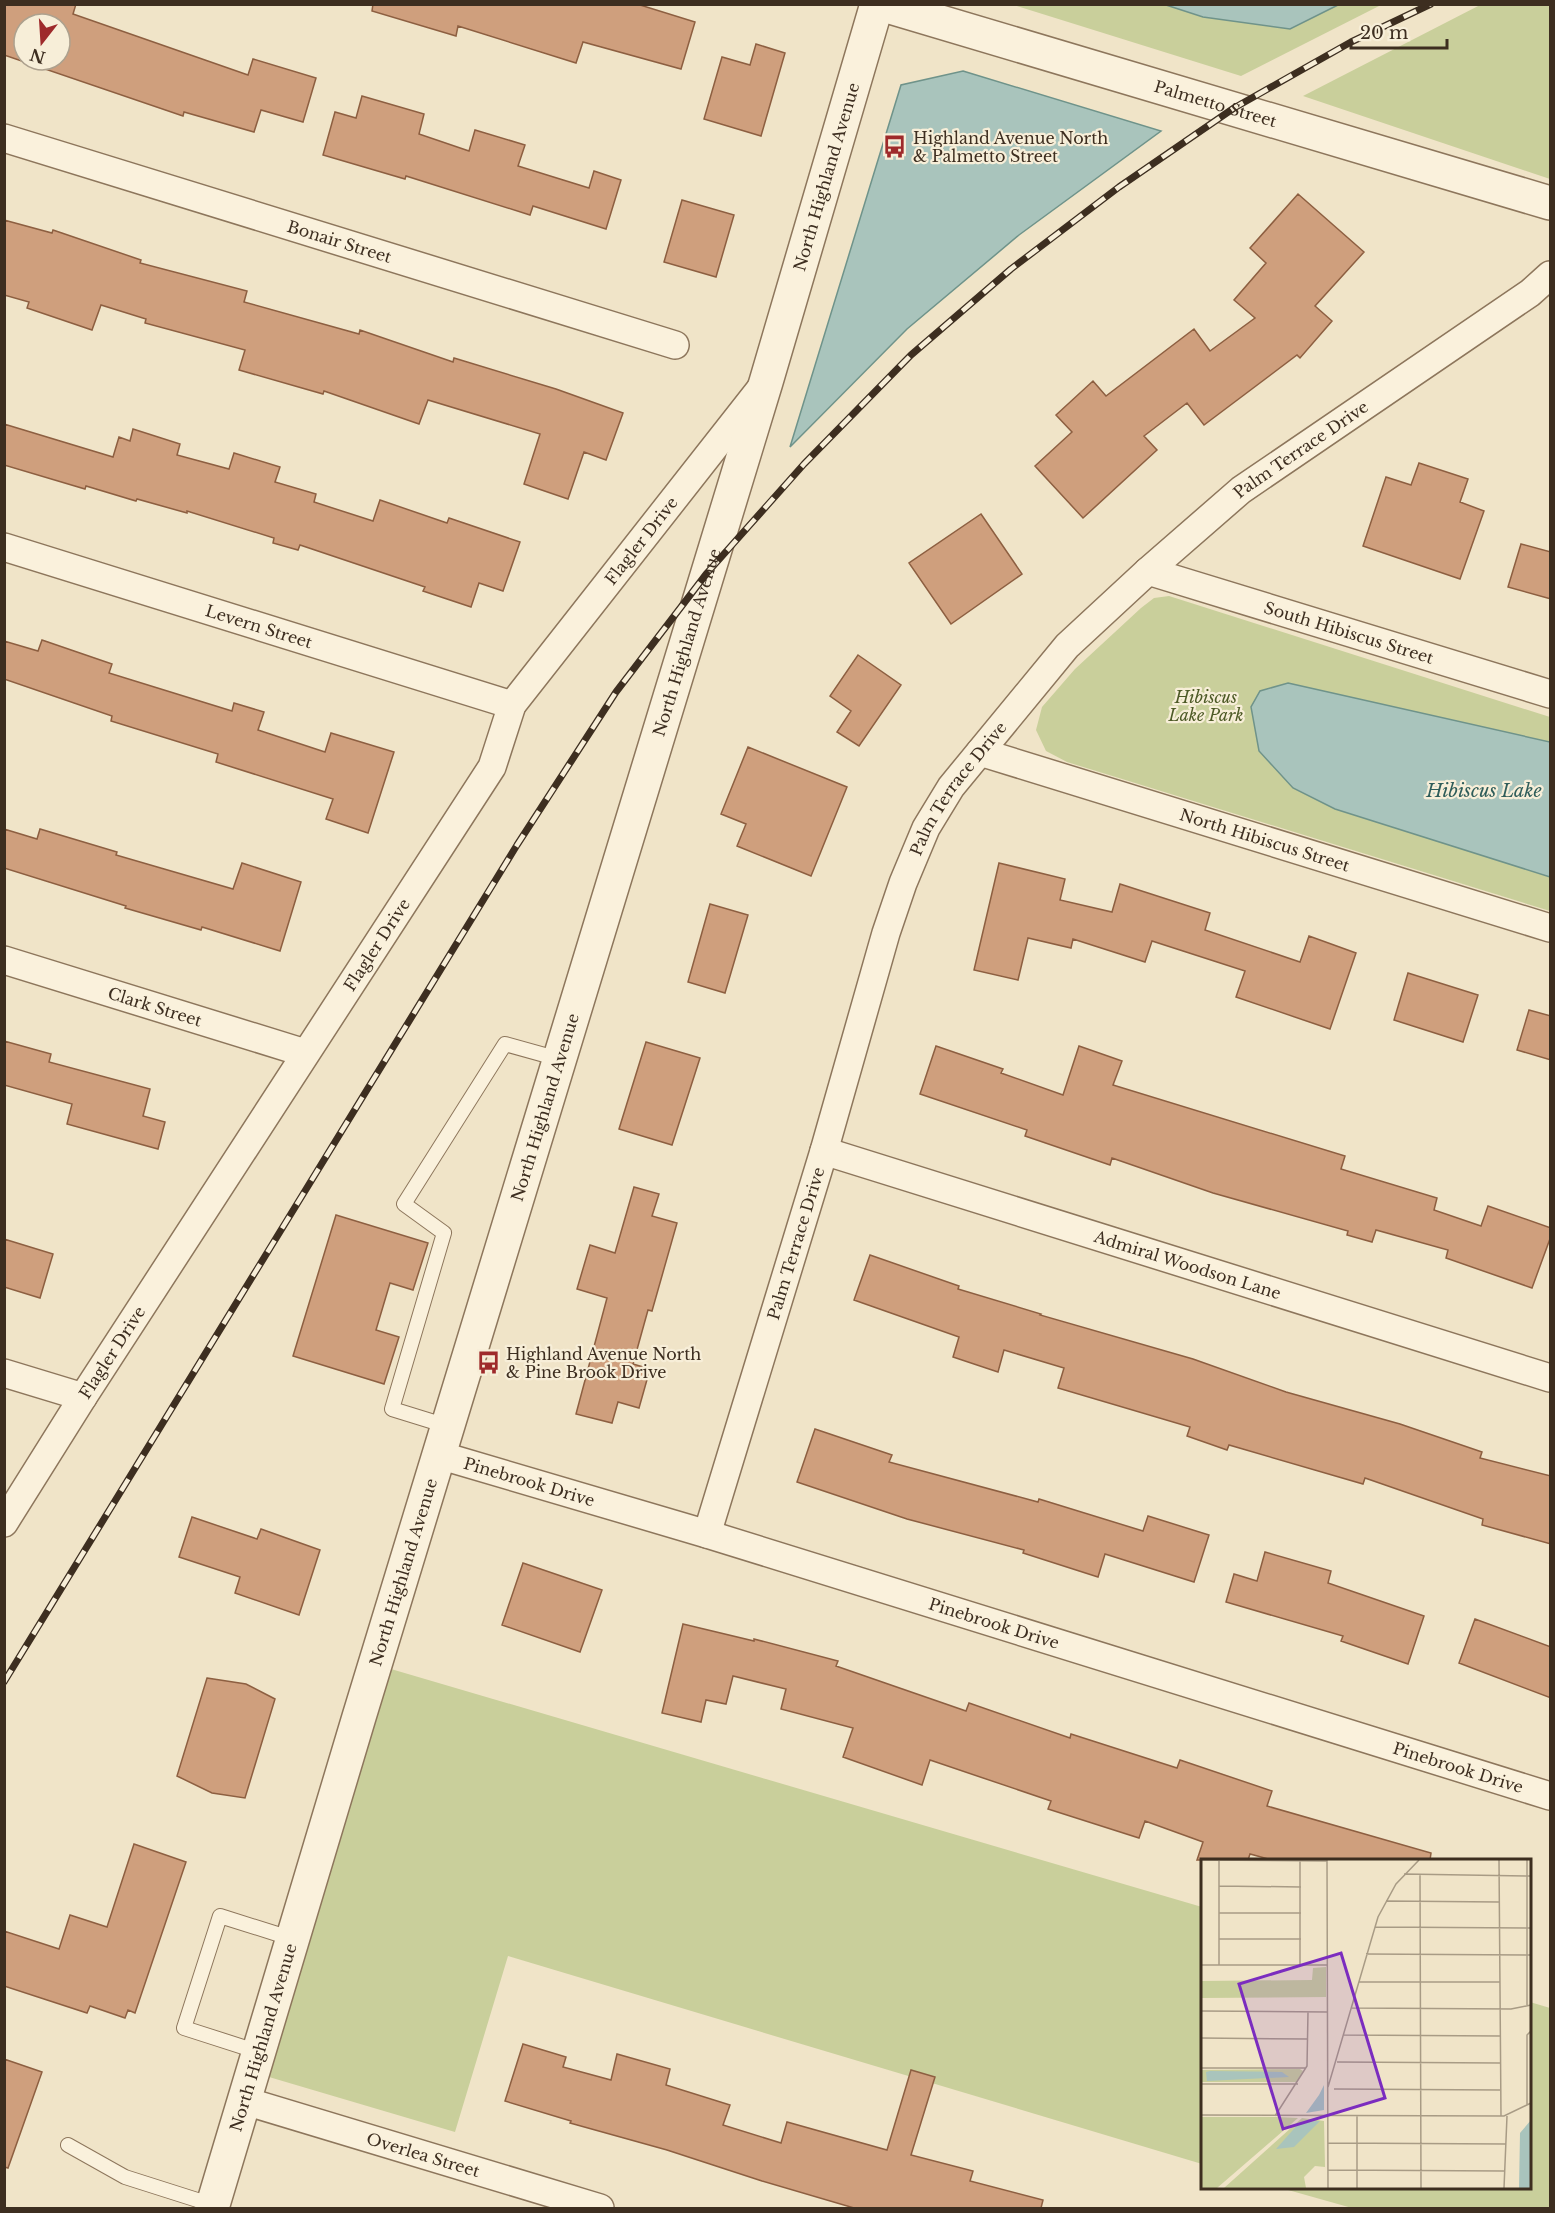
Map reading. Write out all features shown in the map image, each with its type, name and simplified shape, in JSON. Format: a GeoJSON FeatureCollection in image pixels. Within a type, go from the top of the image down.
{"type":"FeatureCollection","features":[{"type":"Feature","properties":{"kind":"street","name":"Palmetto Street"},"geometry":{"type":"LineString","coordinates":[[879,4],[1551,203]]}},
{"type":"Feature","properties":{"kind":"street","name":"North Highland Avenue"},"geometry":{"type":"LineString","coordinates":[[213,2207],[879,4]]}},
{"type":"Feature","properties":{"kind":"street","name":"Bonair Street"},"geometry":{"type":"LineString","coordinates":[[4,138],[675,345]]}},
{"type":"Feature","properties":{"kind":"street","name":"Palm Terrace Drive"},"geometry":{"type":"LineString","coordinates":[[707,1534],[824,1151],[886,933],[903,883],[926,828],[951,787],[1067,646],[1241,490],[1530,292],[1551,274]]}},
{"type":"Feature","properties":{"kind":"street","name":"Flagler Drive"},"geometry":{"type":"LineString","coordinates":[[4,1523],[82,1398],[492,766],[512,705],[766,382]]}},
{"type":"Feature","properties":{"kind":"street","name":"Levern Street"},"geometry":{"type":"LineString","coordinates":[[4,547],[512,705]]}},
{"type":"Feature","properties":{"kind":"street","name":"South Hibiscus Street"},"geometry":{"type":"LineString","coordinates":[[1148,571],[1551,694]]}},
{"type":"Feature","properties":{"kind":"street","name":"North Hibiscus Street"},"geometry":{"type":"LineString","coordinates":[[980,752],[1551,928]]}},
{"type":"Feature","properties":{"kind":"street","name":"Clark Street"},"geometry":{"type":"LineString","coordinates":[[4,960],[305,1053]]}},
{"type":"Feature","properties":{"kind":"street","name":"Admiral Woodson Lane"},"geometry":{"type":"LineString","coordinates":[[824,1151],[1551,1378]]}},
{"type":"Feature","properties":{"kind":"street"},"geometry":{"type":"LineString","coordinates":[[4,1373],[82,1398]]}},
{"type":"Feature","properties":{"kind":"street","name":"Pinebrook Drive"},"geometry":{"type":"LineString","coordinates":[[443,1440],[707,1534],[1551,1797]]}},
{"type":"Feature","properties":{"kind":"street","name":"Overlea Street"},"geometry":{"type":"LineString","coordinates":[[244,2101],[600,2208]]}},
{"type":"Feature","properties":{"kind":"lane"},"geometry":{"type":"LineString","coordinates":[[443,1440],[392,1409],[444,1233],[404,1204],[505,1044],[559,1059]]}},
{"type":"Feature","properties":{"kind":"lane"},"geometry":{"type":"LineString","coordinates":[[259,2052],[184,2028],[220,1916],[293,1939]]}},
{"type":"Feature","properties":{"kind":"lane"},"geometry":{"type":"LineString","coordinates":[[68,2145],[125,2177],[213,2207]]}},
{"type":"Feature","properties":{"kind":"green space"},"geometry":{"type":"Polygon","coordinates":[[[1482,4],[1550,5],[1550,179],[1303,96],[1482,4]]]}},
{"type":"Feature","properties":{"kind":"green space"},"geometry":{"type":"Polygon","coordinates":[[[1014,5],[1381,5],[1241,76],[1014,5]]]}},
{"type":"Feature","properties":{"kind":"green space","name":"Hibiscus Lake Park"},"geometry":{"type":"Polygon","coordinates":[[[1169,596],[1550,717],[1550,911],[1067,762],[1046,751],[1036,730],[1042,707],[1075,669],[1141,608],[1154,598],[1169,596]]]}},
{"type":"Feature","properties":{"kind":"green space"},"geometry":{"type":"Polygon","coordinates":[[[391,1669],[1201,1907],[1201,2164],[508,1956],[455,2132],[269,2077],[391,1669]]]}},
{"type":"Feature","properties":{"kind":"green space"},"geometry":{"type":"Polygon","coordinates":[[[1531,2002],[1550,2008],[1550,2208],[1352,2208],[1285,2189],[1531,2189],[1531,2002]]]}},
{"type":"Feature","properties":{"kind":"water"},"geometry":{"type":"Polygon","coordinates":[[[1166,5],[1338,5],[1290,29],[1203,17],[1166,5]]]}},
{"type":"Feature","properties":{"kind":"water"},"geometry":{"type":"Polygon","coordinates":[[[963,71],[1161,131],[1019,235],[907,329],[790,447],[901,85],[963,71]]]}},
{"type":"Feature","properties":{"kind":"water","name":"Hibiscus Lake"},"geometry":{"type":"Polygon","coordinates":[[[1288,683],[1550,742],[1550,877],[1335,809],[1293,788],[1259,751],[1251,707],[1260,691],[1288,683]]]}},
{"type":"Feature","properties":{"kind":"building"},"geometry":{"type":"Polygon","coordinates":[[[4,4],[76,4],[73,14],[248,75],[253,59],[316,78],[303,122],[261,110],[254,132],[184,112],[183,116],[54,72],[72,72],[72,12],[12,12],[12,58],[4,55],[4,4]]]}},
{"type":"Feature","properties":{"kind":"building"},"geometry":{"type":"Polygon","coordinates":[[[373,4],[637,4],[695,22],[681,69],[583,42],[576,63],[458,26],[456,36],[372,11],[373,4]]]}},
{"type":"Feature","properties":{"kind":"building"},"geometry":{"type":"Polygon","coordinates":[[[756,44],[785,53],[761,136],[704,119],[722,57],[750,65],[756,44]]]}},
{"type":"Feature","properties":{"kind":"building"},"geometry":{"type":"Polygon","coordinates":[[[362,96],[424,114],[419,134],[469,151],[475,130],[525,145],[518,166],[589,188],[594,171],[621,180],[606,229],[533,206],[530,215],[406,176],[405,179],[323,155],[335,112],[356,118],[362,96]]]}},
{"type":"Feature","properties":{"kind":"building"},"geometry":{"type":"Polygon","coordinates":[[[1298,194],[1364,252],[1315,306],[1332,321],[1300,358],[1297,355],[1204,425],[1187,403],[1144,436],[1157,450],[1083,518],[1035,466],[1072,432],[1056,415],[1093,381],[1106,396],[1194,329],[1210,351],[1255,318],[1234,300],[1266,263],[1250,248],[1298,194]]]}},
{"type":"Feature","properties":{"kind":"building"},"geometry":{"type":"Polygon","coordinates":[[[682,200],[734,215],[716,277],[664,262],[682,200]]]}},
{"type":"Feature","properties":{"kind":"building"},"geometry":{"type":"Polygon","coordinates":[[[4,220],[52,233],[53,230],[141,260],[140,263],[247,291],[244,302],[359,334],[360,330],[453,362],[454,358],[556,389],[623,413],[606,460],[584,452],[568,499],[524,484],[540,434],[428,400],[419,424],[324,391],[323,394],[239,370],[245,350],[145,323],[146,319],[101,305],[92,330],[27,308],[29,302],[4,295],[4,220]]]}},
{"type":"Feature","properties":{"kind":"building"},"geometry":{"type":"Polygon","coordinates":[[[4,424],[113,457],[119,437],[130,441],[133,429],[180,444],[177,455],[229,469],[234,453],[280,467],[275,482],[316,494],[314,502],[373,521],[380,500],[447,523],[449,518],[520,542],[503,591],[479,583],[471,607],[423,591],[425,587],[300,545],[298,550],[273,543],[274,538],[187,511],[187,513],[137,499],[136,501],[86,486],[85,489],[4,465],[4,424]]]}},
{"type":"Feature","properties":{"kind":"building"},"geometry":{"type":"Polygon","coordinates":[[[1419,463],[1468,479],[1460,502],[1484,511],[1460,579],[1363,546],[1386,477],[1411,485],[1419,463]]]}},
{"type":"Feature","properties":{"kind":"building"},"geometry":{"type":"Polygon","coordinates":[[[981,514],[1022,574],[951,624],[909,563],[981,514]]]}},
{"type":"Feature","properties":{"kind":"building"},"geometry":{"type":"Polygon","coordinates":[[[1521,544],[1551,552],[1551,599],[1508,587],[1521,544]]]}},
{"type":"Feature","properties":{"kind":"building"},"geometry":{"type":"Polygon","coordinates":[[[42,640],[112,664],[109,673],[232,711],[234,703],[264,712],[258,730],[325,752],[331,733],[394,752],[368,833],[326,819],[333,799],[216,762],[218,754],[111,721],[112,716],[4,679],[4,641],[38,651],[42,640]]]}},
{"type":"Feature","properties":{"kind":"building"},"geometry":{"type":"Polygon","coordinates":[[[858,655],[901,685],[859,746],[837,732],[851,711],[830,696],[858,655]]]}},
{"type":"Feature","properties":{"kind":"building"},"geometry":{"type":"Polygon","coordinates":[[[748,747],[847,787],[811,876],[737,846],[746,824],[721,814],[748,747]]]}},
{"type":"Feature","properties":{"kind":"building"},"geometry":{"type":"Polygon","coordinates":[[[4,829],[37,839],[40,829],[117,852],[116,855],[233,889],[242,863],[301,882],[280,951],[202,927],[201,930],[125,908],[126,906],[4,868],[4,829]]]}},
{"type":"Feature","properties":{"kind":"building"},"geometry":{"type":"Polygon","coordinates":[[[999,863],[1065,879],[1060,900],[1112,912],[1120,884],[1210,913],[1205,930],[1300,962],[1309,936],[1356,953],[1330,1029],[1236,997],[1245,971],[1152,941],[1145,962],[1073,939],[1071,948],[1028,938],[1018,980],[974,970],[999,863]]]}},
{"type":"Feature","properties":{"kind":"building"},"geometry":{"type":"Polygon","coordinates":[[[710,904],[748,915],[725,993],[688,982],[710,904]]]}},
{"type":"Feature","properties":{"kind":"building"},"geometry":{"type":"Polygon","coordinates":[[[1408,973],[1478,995],[1463,1042],[1394,1020],[1408,973]]]}},
{"type":"Feature","properties":{"kind":"building"},"geometry":{"type":"Polygon","coordinates":[[[1529,1010],[1551,1016],[1551,1060],[1517,1050],[1529,1010]]]}},
{"type":"Feature","properties":{"kind":"building"},"geometry":{"type":"Polygon","coordinates":[[[4,1041],[51,1054],[49,1062],[150,1089],[143,1116],[165,1122],[158,1149],[67,1124],[72,1104],[4,1085],[4,1041]]]}},
{"type":"Feature","properties":{"kind":"building"},"geometry":{"type":"Polygon","coordinates":[[[646,1042],[700,1058],[672,1145],[619,1129],[646,1042]]]}},
{"type":"Feature","properties":{"kind":"building"},"geometry":{"type":"Polygon","coordinates":[[[936,1046],[1003,1069],[1001,1073],[1063,1095],[1079,1046],[1122,1061],[1113,1085],[1345,1156],[1341,1169],[1437,1198],[1434,1210],[1481,1226],[1488,1206],[1551,1228],[1551,1236],[1532,1288],[1446,1258],[1448,1250],[1376,1230],[1372,1242],[1347,1235],[1348,1231],[1213,1193],[1112,1158],[1110,1165],[1025,1136],[1027,1130],[920,1094],[936,1046]]]}},
{"type":"Feature","properties":{"kind":"building"},"geometry":{"type":"Polygon","coordinates":[[[634,1187],[659,1194],[652,1216],[677,1223],[652,1311],[648,1310],[633,1364],[650,1369],[639,1408],[618,1402],[612,1423],[576,1414],[607,1298],[577,1289],[590,1245],[615,1253],[634,1187]]]}},
{"type":"Feature","properties":{"kind":"building"},"geometry":{"type":"Polygon","coordinates":[[[336,1215],[428,1243],[413,1290],[390,1283],[376,1330],[399,1337],[384,1384],[293,1356],[336,1215]]]}},
{"type":"Feature","properties":{"kind":"building"},"geometry":{"type":"Polygon","coordinates":[[[4,1239],[53,1254],[40,1298],[4,1287],[4,1239]]]}},
{"type":"Feature","properties":{"kind":"building"},"geometry":{"type":"Polygon","coordinates":[[[870,1255],[959,1286],[958,1289],[1193,1359],[1286,1392],[1400,1424],[1482,1452],[1480,1458],[1551,1476],[1551,1544],[1482,1525],[1483,1519],[1365,1478],[1363,1484],[1229,1445],[1227,1450],[1187,1436],[1190,1427],[1058,1388],[1064,1368],[1004,1350],[998,1372],[953,1357],[959,1337],[854,1300],[870,1255]]]}},
{"type":"Feature","properties":{"kind":"building"},"geometry":{"type":"Polygon","coordinates":[[[815,1429],[892,1455],[889,1462],[1038,1502],[1039,1499],[1143,1531],[1148,1516],[1209,1535],[1194,1582],[1105,1554],[1098,1577],[1023,1553],[1024,1550],[907,1519],[797,1482],[815,1429]]]}},
{"type":"Feature","properties":{"kind":"building"},"geometry":{"type":"Polygon","coordinates":[[[192,1517],[257,1539],[261,1529],[320,1550],[299,1615],[235,1593],[240,1577],[179,1557],[192,1517]]]}},
{"type":"Feature","properties":{"kind":"building"},"geometry":{"type":"Polygon","coordinates":[[[1265,1552],[1331,1571],[1328,1583],[1424,1616],[1408,1664],[1341,1641],[1343,1636],[1226,1602],[1234,1574],[1257,1581],[1265,1552]]]}},
{"type":"Feature","properties":{"kind":"building"},"geometry":{"type":"Polygon","coordinates":[[[523,1563],[602,1590],[580,1652],[502,1625],[523,1563]]]}},
{"type":"Feature","properties":{"kind":"building"},"geometry":{"type":"Polygon","coordinates":[[[1475,1619],[1551,1647],[1551,1698],[1459,1663],[1475,1619]]]}},
{"type":"Feature","properties":{"kind":"building"},"geometry":{"type":"Polygon","coordinates":[[[683,1624],[754,1641],[754,1639],[838,1661],[836,1666],[966,1711],[969,1703],[1070,1738],[1071,1734],[1177,1768],[1180,1760],[1272,1791],[1267,1806],[1431,1853],[1430,1859],[1268,1859],[1250,1854],[1248,1859],[1197,1860],[1203,1842],[1145,1821],[1139,1838],[1048,1809],[1051,1801],[930,1760],[922,1785],[843,1757],[853,1728],[781,1709],[786,1689],[733,1676],[726,1704],[706,1700],[701,1722],[662,1713],[683,1624]]]}},
{"type":"Feature","properties":{"kind":"building"},"geometry":{"type":"Polygon","coordinates":[[[207,1678],[246,1684],[275,1699],[245,1798],[212,1793],[177,1776],[207,1678]]]}},
{"type":"Feature","properties":{"kind":"building"},"geometry":{"type":"Polygon","coordinates":[[[134,1844],[186,1862],[135,2013],[128,2010],[125,2018],[90,2006],[87,2013],[4,1986],[4,1931],[59,1949],[70,1915],[107,1927],[134,1844]]]}},
{"type":"Feature","properties":{"kind":"building"},"geometry":{"type":"Polygon","coordinates":[[[523,2044],[566,2057],[563,2067],[611,2080],[617,2054],[670,2069],[666,2085],[730,2105],[723,2125],[781,2143],[787,2122],[887,2150],[911,2070],[935,2077],[911,2155],[973,2171],[970,2181],[1043,2200],[1041,2208],[854,2208],[667,2150],[570,2123],[571,2121],[505,2101],[523,2044]]]}},
{"type":"Feature","properties":{"kind":"building"},"geometry":{"type":"Polygon","coordinates":[[[4,2059],[42,2072],[8,2168],[4,2167],[4,2059]]]}},
{"type":"Feature","properties":{"kind":"railway"},"geometry":{"type":"LineString","coordinates":[[4,1682],[517,845],[616,692],[707,573],[804,464],[911,355],[1011,269],[1119,187],[1234,108],[1351,42],[1431,4]]}},
{"type":"Feature","properties":{"kind":"place","name":"Highland Avenue North & Palmetto Street"},"geometry":{"type":"Point","coordinates":[895,147]}},
{"type":"Feature","properties":{"kind":"place","name":"Highland Avenue North & Pine Brook Drive"},"geometry":{"type":"Point","coordinates":[488,1363]}}]}
